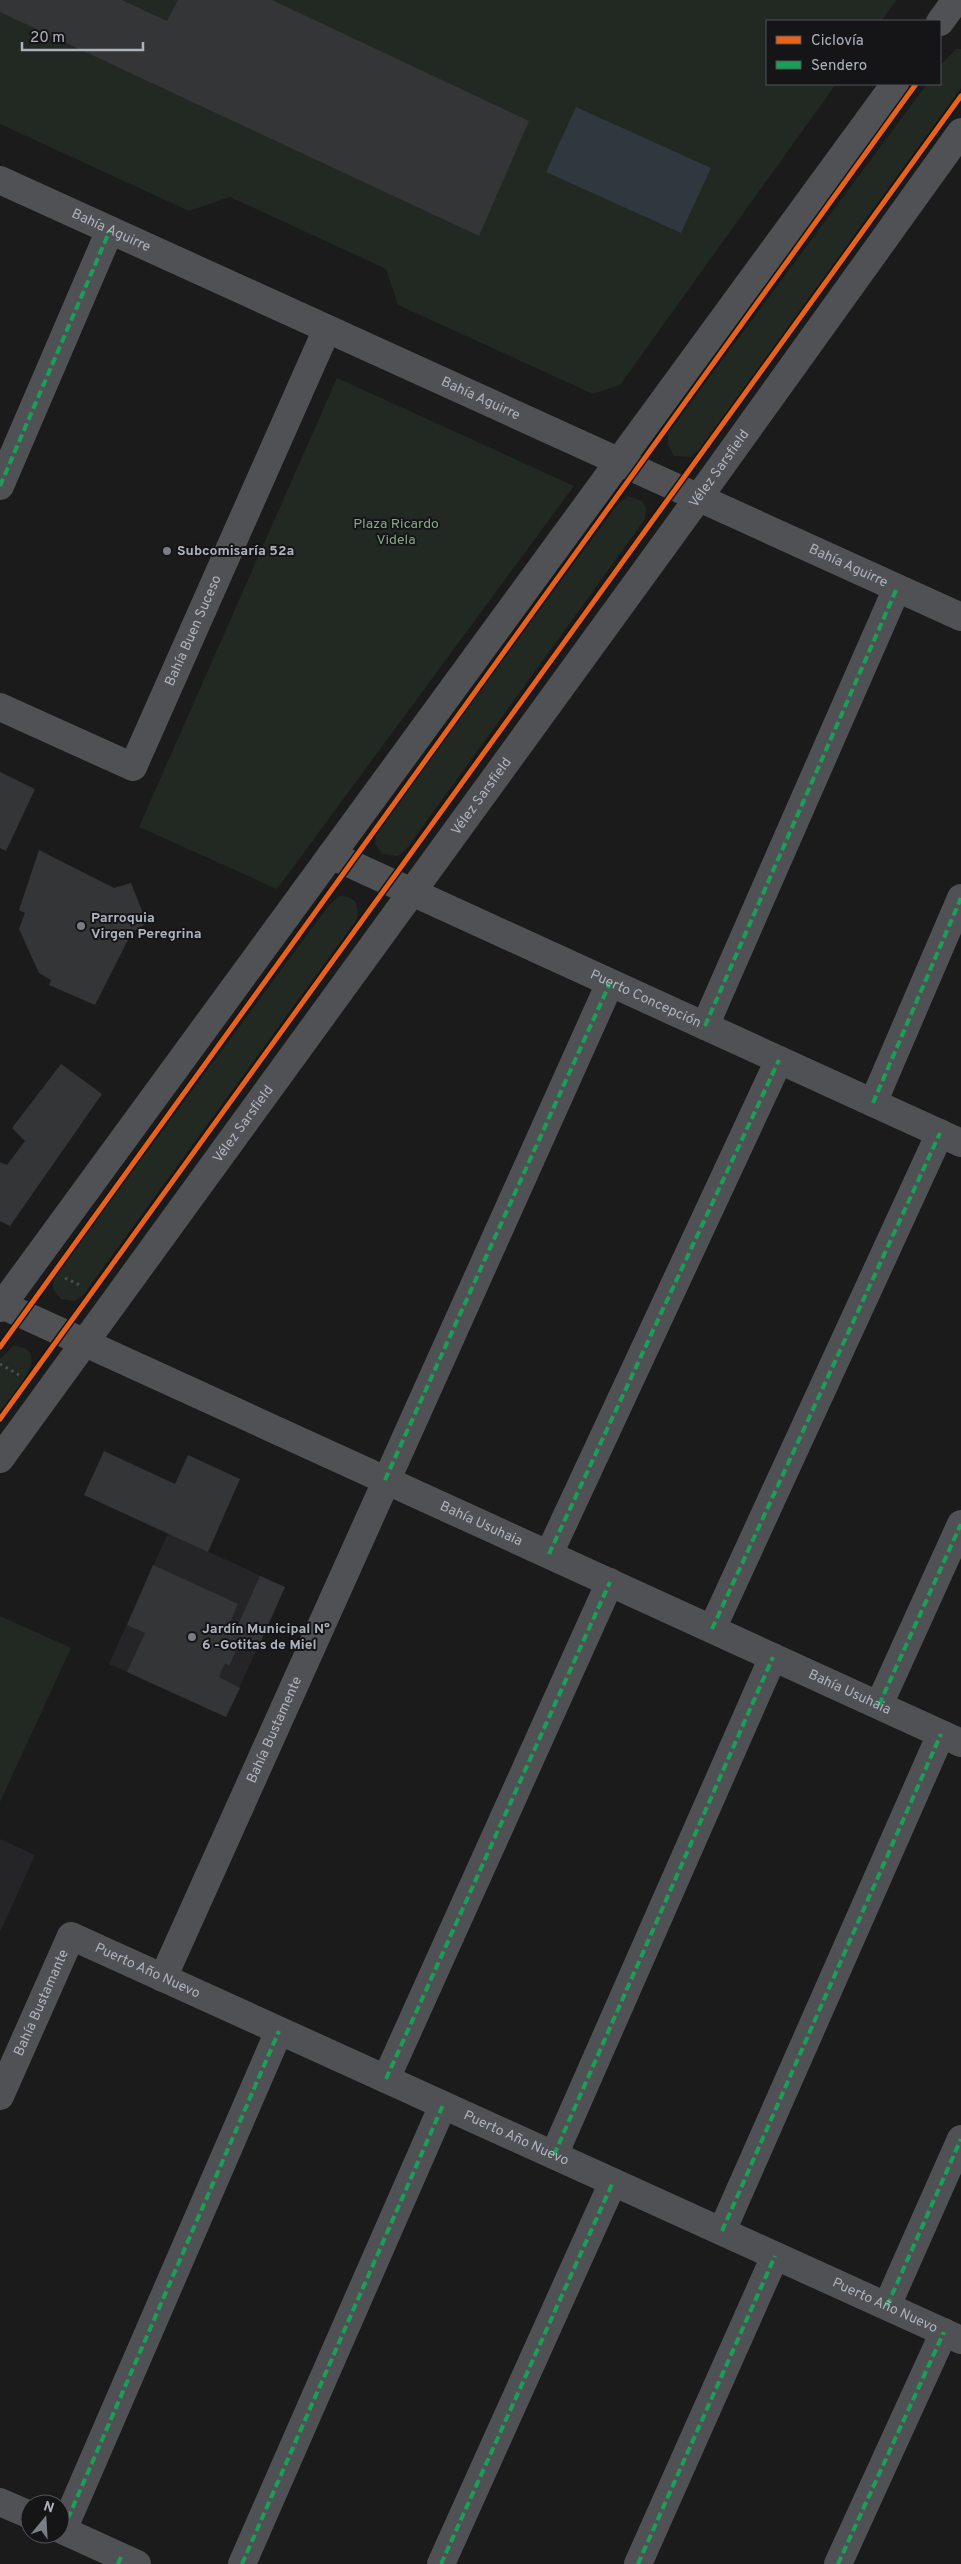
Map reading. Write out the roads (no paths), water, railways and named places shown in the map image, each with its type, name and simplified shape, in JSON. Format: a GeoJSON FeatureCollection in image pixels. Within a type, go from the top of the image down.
{"type":"FeatureCollection","features":[{"type":"Feature","properties":{"kind":"street"},"geometry":{"type":"LineString","coordinates":[[1,1306],[893,85]]}},
{"type":"Feature","properties":{"kind":"street","name":"Vélez Sarsfield"},"geometry":{"type":"LineString","coordinates":[[0,1459],[699,497],[961,132]]}},
{"type":"Feature","properties":{"kind":"street","name":"Bahía Aguirre"},"geometry":{"type":"LineString","coordinates":[[0,180],[961,617]]}},
{"type":"Feature","properties":{"kind":"street"},"geometry":{"type":"LineString","coordinates":[[0,486],[110,230]]}},
{"type":"Feature","properties":{"kind":"street","name":"Bahía Buen Suceso"},"geometry":{"type":"LineString","coordinates":[[0,707],[133,767],[327,329]]}},
{"type":"Feature","properties":{"kind":"street"},"geometry":{"type":"LineString","coordinates":[[705,1026],[897,588]]}},
{"type":"Feature","properties":{"kind":"street","name":"Puerto Concepción"},"geometry":{"type":"LineString","coordinates":[[331,855],[950,1138]]}},
{"type":"Feature","properties":{"kind":"street"},"geometry":{"type":"LineString","coordinates":[[873,1103],[961,898]]}},
{"type":"Feature","properties":{"kind":"street","name":"Bahía Bustamente"},"geometry":{"type":"LineString","coordinates":[[164,1978],[385,1480],[610,983]]}},
{"type":"Feature","properties":{"kind":"street"},"geometry":{"type":"LineString","coordinates":[[549,1554],[779,1060]]}},
{"type":"Feature","properties":{"kind":"street"},"geometry":{"type":"LineString","coordinates":[[712,1629],[950,1138]]}},
{"type":"Feature","properties":{"kind":"street","name":"Bahía Usuhaia"},"geometry":{"type":"LineString","coordinates":[[1,1306],[85,1342],[951,1738]]}},
{"type":"Feature","properties":{"kind":"street"},"geometry":{"type":"LineString","coordinates":[[879,1705],[961,1524]]}},
{"type":"Feature","properties":{"kind":"street"},"geometry":{"type":"LineString","coordinates":[[386,2079],[610,1582]]}},
{"type":"Feature","properties":{"kind":"street"},"geometry":{"type":"LineString","coordinates":[[554,2155],[773,1657]]}},
{"type":"Feature","properties":{"kind":"street"},"geometry":{"type":"LineString","coordinates":[[722,2232],[951,1738]]}},
{"type":"Feature","properties":{"kind":"street","name":"Puerto Año Nuevo"},"geometry":{"type":"LineString","coordinates":[[71,1936],[952,2336]]}},
{"type":"Feature","properties":{"kind":"street","name":"Bahía Bustamante"},"geometry":{"type":"LineString","coordinates":[[0,2096],[71,1936]]}},
{"type":"Feature","properties":{"kind":"street"},"geometry":{"type":"LineString","coordinates":[[70,2508],[279,2030]]}},
{"type":"Feature","properties":{"kind":"street"},"geometry":{"type":"LineString","coordinates":[[242,2564],[443,2105]]}},
{"type":"Feature","properties":{"kind":"street"},"geometry":{"type":"LineString","coordinates":[[887,2306],[961,2139]]}},
{"type":"Feature","properties":{"kind":"street"},"geometry":{"type":"LineString","coordinates":[[441,2564],[613,2182]]}},
{"type":"Feature","properties":{"kind":"street"},"geometry":{"type":"LineString","coordinates":[[638,2564],[776,2256]]}},
{"type":"Feature","properties":{"kind":"street"},"geometry":{"type":"LineString","coordinates":[[838,2564],[952,2336]]}},
{"type":"Feature","properties":{"kind":"street"},"geometry":{"type":"LineString","coordinates":[[0,2502],[20,2511]]}},
{"type":"Feature","properties":{"kind":"street"},"geometry":{"type":"LineString","coordinates":[[70,2534],[125,2562]]}},
{"type":"Feature","properties":{"kind":"place","name":"Subcomisaría 52a"},"geometry":{"type":"Point","coordinates":[167,551]}},
{"type":"Feature","properties":{"kind":"place","name":"Parroquia Virgen Peregrina"},"geometry":{"type":"Point","coordinates":[81,926]}},
{"type":"Feature","properties":{"kind":"place","name":"Jardín Municipal N° 6 -Gotitas de Miel"},"geometry":{"type":"Point","coordinates":[192,1637]}},
{"type":"Feature","properties":{"kind":"park label","name":"Plaza Ricardo Videla"},"geometry":{"type":"Point","coordinates":[396,532]}}]}
